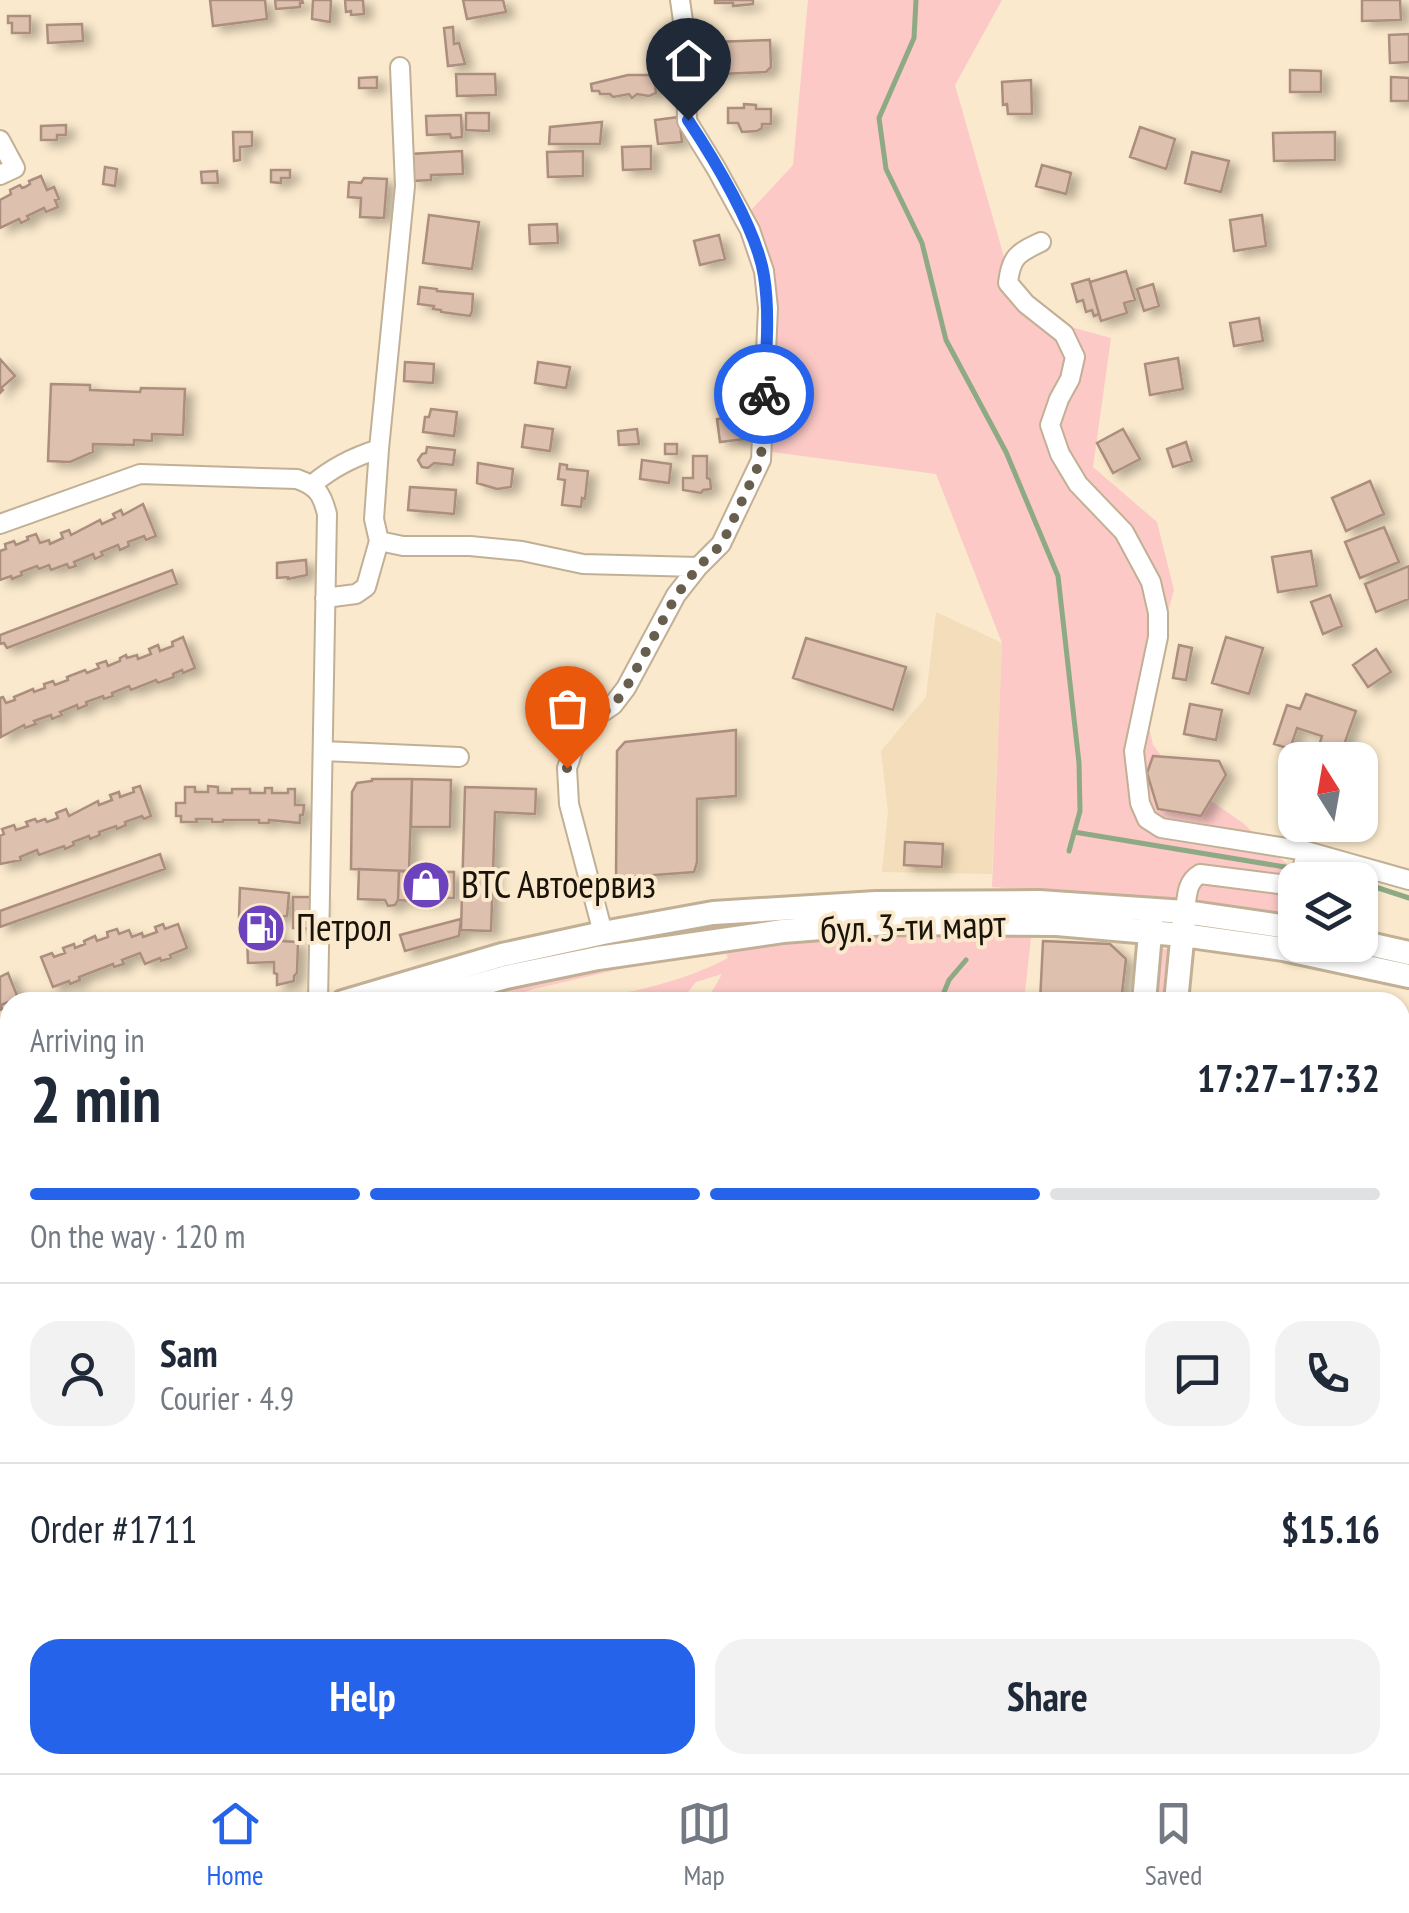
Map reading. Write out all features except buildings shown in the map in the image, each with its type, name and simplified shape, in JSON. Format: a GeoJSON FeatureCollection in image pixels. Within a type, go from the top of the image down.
{"type":"FeatureCollection","features":[{"type":"Feature","properties":{"kind":"street"},"geometry":{"type":"LineString","coordinates":[[602,934],[570,804],[567,768],[579,733],[613,706],[676,596],[722,544],[761,460],[768,308],[764,271],[750,230],[688,120],[686,42],[680,0]]}},
{"type":"Feature","properties":{"kind":"street"},"geometry":{"type":"LineString","coordinates":[[325,598],[356,594],[366,587],[379,542],[374,519],[378,449],[405,186],[400,66]]}},
{"type":"Feature","properties":{"kind":"street"},"geometry":{"type":"LineString","coordinates":[[0,140],[14,168],[0,175]]}},
{"type":"Feature","properties":{"kind":"street"},"geometry":{"type":"LineString","coordinates":[[1041,242],[1020,252],[1010,265],[1008,283],[1026,304],[1064,334],[1075,358],[1050,425],[1060,454],[1078,484],[1124,532],[1151,582],[1158,614],[1158,637],[1134,751],[1140,802],[1147,819],[1161,828],[1278,864]]}},
{"type":"Feature","properties":{"kind":"street"},"geometry":{"type":"LineString","coordinates":[[313,484],[330,470],[378,449]]}},
{"type":"Feature","properties":{"kind":"street"},"geometry":{"type":"LineString","coordinates":[[0,524],[140,474],[297,478],[313,484],[323,496],[327,514],[318,992]]}},
{"type":"Feature","properties":{"kind":"street"},"geometry":{"type":"LineString","coordinates":[[379,542],[522,551],[583,564],[698,567]]}},
{"type":"Feature","properties":{"kind":"street"},"geometry":{"type":"LineString","coordinates":[[322,751],[458,757]]}},
{"type":"Feature","properties":{"kind":"street"},"geometry":{"type":"LineString","coordinates":[[1177,992],[1192,878],[1200,874],[1278,872]]}},
{"type":"Feature","properties":{"kind":"street"},"geometry":{"type":"LineString","coordinates":[[1378,877],[1409,880]]}},
{"type":"Feature","properties":{"kind":"street","name":"бул. 3-ти март"},"geometry":{"type":"LineString","coordinates":[[378,992],[502,956],[714,913],[876,903],[1039,902],[1152,909],[1184,924],[1409,976]]}},
{"type":"Feature","properties":{"kind":"street"},"geometry":{"type":"LineString","coordinates":[[1145,992],[1152,909]]}},
{"type":"Feature","properties":{"kind":"street","name":"бул. 3-ти март"},"geometry":{"type":"LineString","coordinates":[[456,992],[598,958],[783,931],[962,922],[1057,924],[1151,933],[1184,924],[1278,921]]}},
{"type":"Feature","properties":{"kind":"street"},"geometry":{"type":"LineString","coordinates":[[1378,946],[1409,953]]}},
{"type":"Feature","properties":{"kind":"shaded area"},"geometry":{"type":"Polygon","coordinates":[[[808,0],[1002,0],[955,85],[1020,313],[1111,338],[1093,467],[1157,522],[1174,590],[1143,701],[1153,745],[1179,779],[1243,823],[1284,862],[1278,862],[1278,914],[1157,899],[992,887],[1002,643],[936,474],[765,451],[759,271],[741,221],[793,165],[808,0]]]}},
{"type":"Feature","properties":{"kind":"shaded area"},"geometry":{"type":"Polygon","coordinates":[[[936,612],[1002,643],[992,874],[882,872],[888,812],[881,751],[926,697],[936,612]]]}},
{"type":"Feature","properties":{"kind":"shaded area"},"geometry":{"type":"Polygon","coordinates":[[[1032,928],[1025,992],[712,992],[722,974],[696,982],[688,992],[630,992],[710,967],[728,958],[726,954],[646,963],[525,992],[482,992],[717,946],[801,942],[849,932],[1032,928]]]}},
{"type":"Feature","properties":{"kind":"shaded area"},"geometry":{"type":"Polygon","coordinates":[[[1149,947],[1181,951],[1177,992],[1146,992],[1149,947]]]}},
{"type":"Feature","properties":{"kind":"waterway"},"geometry":{"type":"LineString","coordinates":[[916,0],[914,38],[879,118],[886,169],[922,243],[946,340],[1006,452],[1058,576],[1079,763],[1080,811],[1069,851]]}},
{"type":"Feature","properties":{"kind":"waterway"},"geometry":{"type":"LineString","coordinates":[[1074,832],[1278,866]]}},
{"type":"Feature","properties":{"kind":"waterway"},"geometry":{"type":"LineString","coordinates":[[1378,888],[1409,898]]}},
{"type":"Feature","properties":{"kind":"waterway"},"geometry":{"type":"LineString","coordinates":[[944,992],[966,960]]}},
{"type":"Feature","properties":{"kind":"way so far"},"geometry":{"type":"LineString","coordinates":[[567,768],[579,733],[613,706],[676,596],[722,544],[761,460],[764,394]]}},
{"type":"Feature","properties":{"kind":"place","name":"ВТС Автоервиз"},"geometry":{"type":"Point","coordinates":[426,885]}},
{"type":"Feature","properties":{"kind":"place","name":"Петрол"},"geometry":{"type":"Point","coordinates":[261,928]}},
{"type":"Feature","properties":{"kind":"route"},"geometry":{"type":"LineString","coordinates":[[688,120],[750,230],[764,271],[768,308],[764,394]]}}]}
